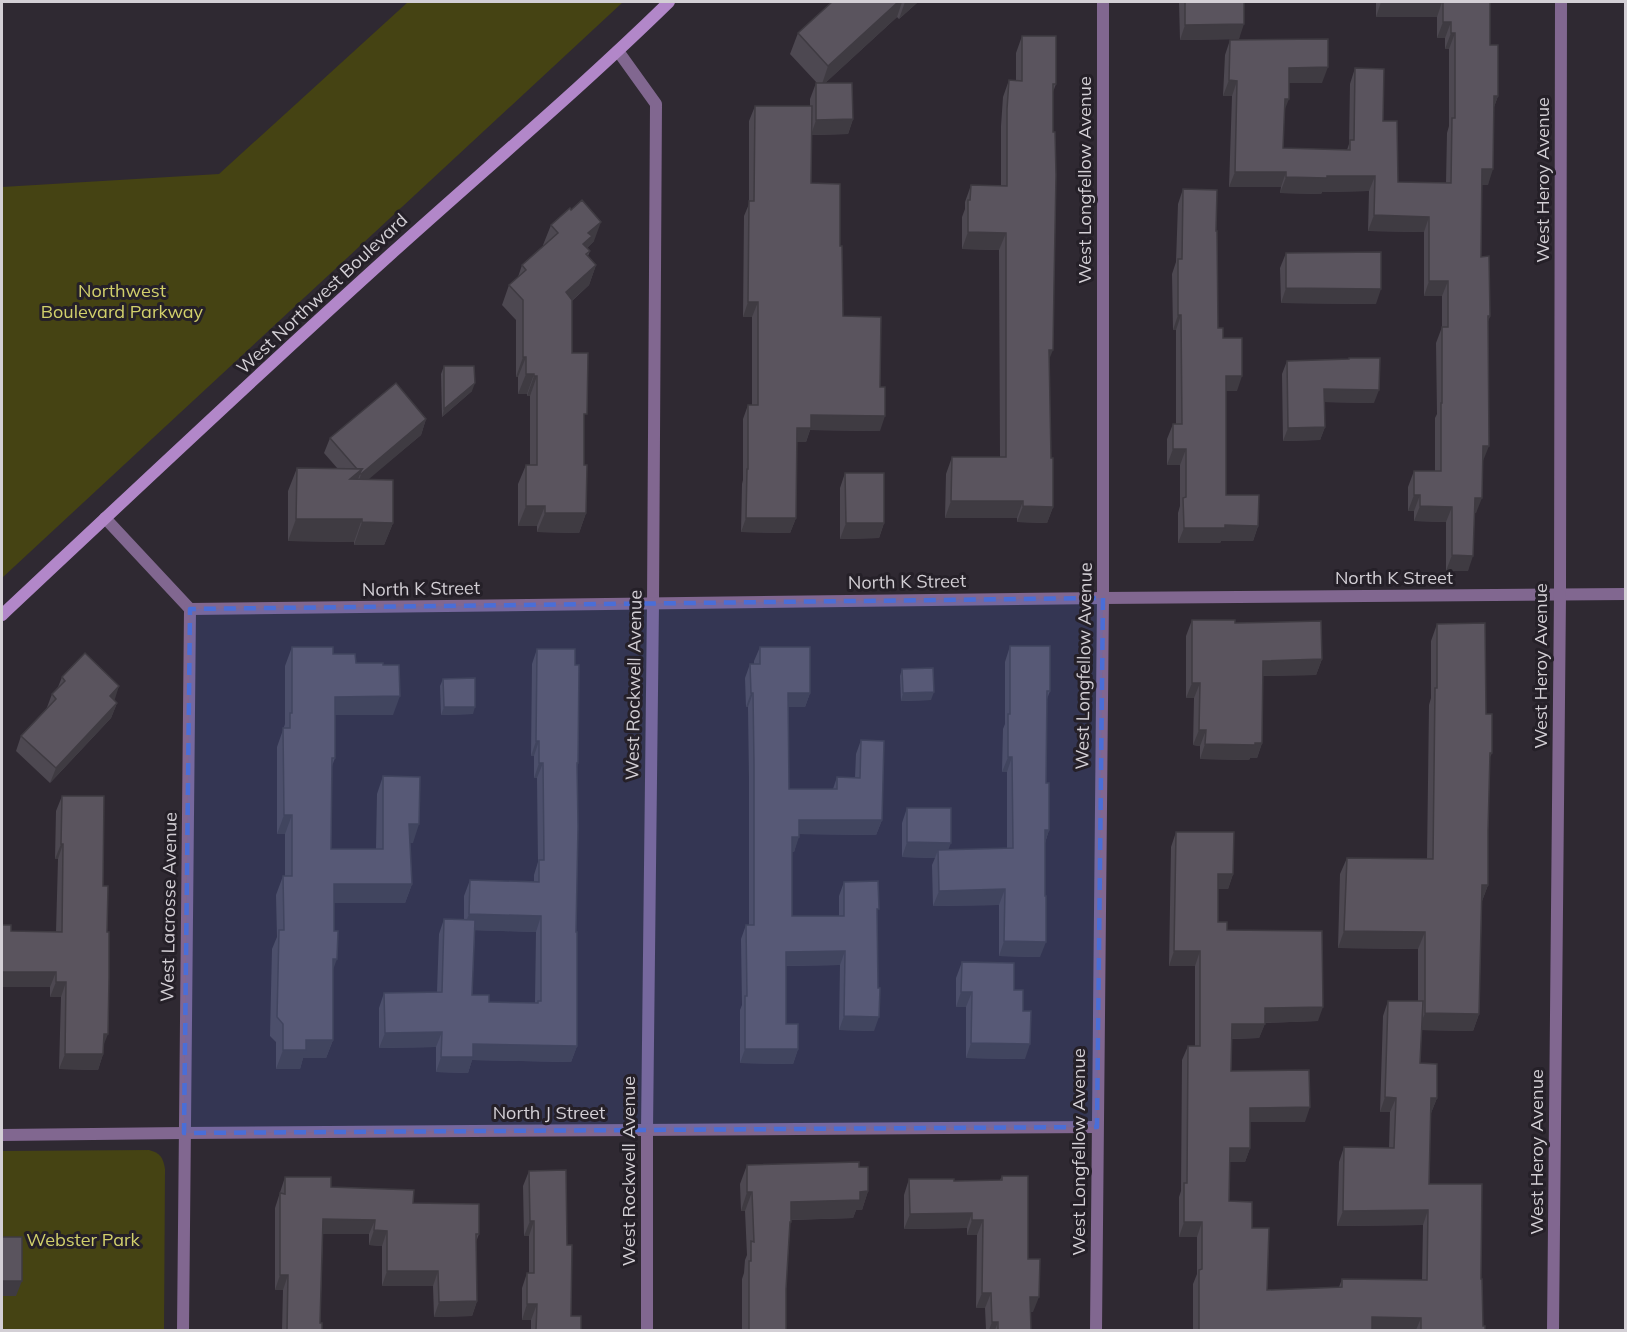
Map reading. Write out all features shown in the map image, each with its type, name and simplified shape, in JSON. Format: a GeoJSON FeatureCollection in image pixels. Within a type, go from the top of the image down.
{"type":"FeatureCollection","features":[{"type":"Feature","properties":{"kind":"main road","name":"West Northwest Boulevard"},"geometry":{"type":"LineString","coordinates":[[2,615],[391,254],[618,51],[669,2]]}},
{"type":"Feature","properties":{"kind":"street","name":"West Longfellow Avenue"},"geometry":{"type":"LineString","coordinates":[[1096,1330],[1103,598],[1103,2]]}},
{"type":"Feature","properties":{"kind":"street","name":"West Heroy Avenue"},"geometry":{"type":"LineString","coordinates":[[1554,1330],[1560,595],[1561,2]]}},
{"type":"Feature","properties":{"kind":"street","name":"West Rockwell Avenue"},"geometry":{"type":"LineString","coordinates":[[618,51],[656,104],[647,1330]]}},
{"type":"Feature","properties":{"kind":"street"},"geometry":{"type":"LineString","coordinates":[[105,518],[190,609]]}},
{"type":"Feature","properties":{"kind":"street","name":"North K Street"},"geometry":{"type":"LineString","coordinates":[[190,609],[1626,594]]}},
{"type":"Feature","properties":{"kind":"street","name":"West Lacrosse Avenue"},"geometry":{"type":"LineString","coordinates":[[183,1330],[190,609]]}},
{"type":"Feature","properties":{"kind":"street","name":"North J Street"},"geometry":{"type":"LineString","coordinates":[[2,1136],[1097,1127]]}},
{"type":"Feature","properties":{"kind":"highlighted area"},"geometry":{"type":"Polygon","coordinates":[[[1103,598],[1097,1127],[184,1133],[190,609],[1103,598]]]}},
{"type":"Feature","properties":{"kind":"green space","name":"Northwest Boulevard Parkway"},"geometry":{"type":"Polygon","coordinates":[[[408,2],[623,2],[2,578],[2,187],[219,174],[408,2]]]}},
{"type":"Feature","properties":{"kind":"green space","name":"Webster Park"},"geometry":{"type":"Polygon","coordinates":[[[149,1150],[160,1156],[165,1169],[164,1330],[2,1330],[2,1151],[149,1150]]]}},
{"type":"Feature","properties":{"kind":"building"},"geometry":{"type":"Polygon","coordinates":[[[832,2],[898,2],[828,66],[798,33],[832,2]]]}},
{"type":"Feature","properties":{"kind":"building"},"geometry":{"type":"Polygon","coordinates":[[[1185,2],[1244,2],[1244,24],[1185,25],[1185,2]]]}},
{"type":"Feature","properties":{"kind":"building"},"geometry":{"type":"Polygon","coordinates":[[[1443,2],[1490,2],[1490,45],[1498,45],[1498,96],[1494,96],[1493,169],[1482,169],[1481,257],[1489,256],[1489,446],[1483,446],[1482,498],[1475,498],[1473,556],[1452,555],[1452,507],[1420,506],[1420,495],[1414,495],[1414,471],[1441,471],[1442,327],[1448,327],[1448,281],[1429,281],[1429,217],[1374,215],[1375,176],[1286,177],[1286,172],[1235,172],[1237,81],[1229,80],[1230,40],[1328,39],[1328,67],[1289,68],[1289,99],[1285,99],[1283,148],[1350,150],[1350,140],[1354,140],[1355,68],[1384,69],[1383,121],[1397,121],[1398,182],[1451,183],[1452,118],[1455,118],[1455,33],[1451,33],[1451,22],[1443,22],[1443,2]]]}},
{"type":"Feature","properties":{"kind":"building"},"geometry":{"type":"Polygon","coordinates":[[[1022,36],[1056,36],[1056,84],[1053,84],[1056,175],[1053,350],[1049,350],[1053,507],[1023,506],[1023,501],[951,501],[952,457],[1006,457],[1006,233],[968,232],[968,200],[970,200],[971,185],[1007,186],[1009,80],[1022,81],[1022,36]]]}},
{"type":"Feature","properties":{"kind":"building"},"geometry":{"type":"Polygon","coordinates":[[[816,83],[852,83],[853,119],[816,120],[816,83]]]}},
{"type":"Feature","properties":{"kind":"building"},"geometry":{"type":"Polygon","coordinates":[[[755,106],[812,106],[811,183],[840,184],[843,316],[881,317],[880,387],[885,387],[885,416],[811,415],[811,428],[797,428],[796,518],[746,518],[748,405],[758,405],[758,302],[748,302],[749,201],[754,201],[755,106]]]}},
{"type":"Feature","properties":{"kind":"building"},"geometry":{"type":"Polygon","coordinates":[[[1183,189],[1217,190],[1218,328],[1223,328],[1223,338],[1242,338],[1242,376],[1226,376],[1226,495],[1259,495],[1258,526],[1225,525],[1225,528],[1184,528],[1186,449],[1173,449],[1173,424],[1182,424],[1178,259],[1182,259],[1183,189]]]}},
{"type":"Feature","properties":{"kind":"building"},"geometry":{"type":"Polygon","coordinates":[[[582,200],[601,222],[588,233],[592,236],[583,244],[590,251],[586,254],[596,265],[566,292],[572,300],[572,353],[588,353],[587,414],[584,414],[584,465],[587,465],[586,513],[545,513],[545,506],[526,506],[526,465],[537,465],[537,376],[526,374],[526,357],[523,357],[523,300],[509,285],[526,270],[522,265],[558,233],[551,225],[582,200]]]}},
{"type":"Feature","properties":{"kind":"building"},"geometry":{"type":"Polygon","coordinates":[[[1381,252],[1381,289],[1286,288],[1286,253],[1381,252]]]}},
{"type":"Feature","properties":{"kind":"building"},"geometry":{"type":"Polygon","coordinates":[[[1380,358],[1379,390],[1324,389],[1325,427],[1288,428],[1287,361],[1380,358]]]}},
{"type":"Feature","properties":{"kind":"building"},"geometry":{"type":"Polygon","coordinates":[[[444,366],[474,366],[475,383],[444,409],[444,366]]]}},
{"type":"Feature","properties":{"kind":"building"},"geometry":{"type":"Polygon","coordinates":[[[396,383],[426,419],[361,474],[362,469],[357,469],[330,438],[396,383]]]}},
{"type":"Feature","properties":{"kind":"building"},"geometry":{"type":"Polygon","coordinates":[[[297,468],[362,469],[350,479],[393,480],[393,523],[362,522],[362,519],[296,519],[297,468]]]}},
{"type":"Feature","properties":{"kind":"building"},"geometry":{"type":"Polygon","coordinates":[[[845,473],[884,473],[884,523],[846,523],[845,473]]]}},
{"type":"Feature","properties":{"kind":"building"},"geometry":{"type":"Polygon","coordinates":[[[1192,620],[1235,620],[1235,623],[1321,621],[1322,659],[1263,661],[1262,743],[1255,743],[1255,745],[1205,744],[1206,730],[1199,730],[1200,683],[1192,683],[1192,620]]]}},
{"type":"Feature","properties":{"kind":"building"},"geometry":{"type":"Polygon","coordinates":[[[1485,623],[1486,714],[1492,714],[1492,753],[1490,753],[1488,885],[1482,885],[1479,1014],[1425,1013],[1425,932],[1344,931],[1347,858],[1433,859],[1437,624],[1485,623]]]}},
{"type":"Feature","properties":{"kind":"building"},"geometry":{"type":"Polygon","coordinates":[[[1010,646],[1050,646],[1046,783],[1049,783],[1049,830],[1045,830],[1046,942],[1004,941],[1005,889],[939,891],[938,850],[1013,848],[1012,757],[1008,757],[1010,646]]]}},
{"type":"Feature","properties":{"kind":"building"},"geometry":{"type":"Polygon","coordinates":[[[292,647],[333,647],[333,654],[355,654],[356,663],[399,665],[400,696],[335,697],[331,849],[383,849],[383,776],[420,777],[419,824],[409,824],[412,884],[334,884],[334,931],[338,931],[337,959],[333,959],[333,1040],[306,1040],[306,1050],[283,1050],[283,1024],[277,1017],[279,930],[284,930],[283,876],[292,876],[292,815],[284,815],[283,728],[290,728],[290,713],[292,713],[292,647]]]}},
{"type":"Feature","properties":{"kind":"building"},"geometry":{"type":"Polygon","coordinates":[[[760,647],[810,647],[810,693],[788,693],[789,789],[837,789],[837,777],[860,778],[861,740],[884,741],[882,820],[799,820],[799,837],[792,837],[792,916],[844,916],[844,882],[878,881],[879,1017],[844,1016],[845,951],[786,952],[786,1024],[798,1024],[798,1049],[745,1049],[746,925],[754,925],[753,693],[751,693],[750,664],[760,664],[760,647]]]}},
{"type":"Feature","properties":{"kind":"building"},"geometry":{"type":"Polygon","coordinates":[[[537,649],[575,649],[575,665],[579,665],[577,1046],[473,1044],[473,1057],[441,1057],[442,1032],[385,1033],[384,993],[442,992],[444,919],[475,920],[472,995],[489,995],[489,1002],[538,1003],[541,1001],[541,916],[469,914],[470,880],[539,882],[539,860],[544,860],[543,763],[539,763],[539,741],[536,741],[537,649]]]}},
{"type":"Feature","properties":{"kind":"building"},"geometry":{"type":"Polygon","coordinates":[[[85,653],[119,686],[110,696],[117,703],[56,768],[21,736],[56,699],[52,694],[65,681],[62,677],[85,653]]]}},
{"type":"Feature","properties":{"kind":"building"},"geometry":{"type":"Polygon","coordinates":[[[933,668],[934,692],[903,693],[902,669],[933,668]]]}},
{"type":"Feature","properties":{"kind":"building"},"geometry":{"type":"Polygon","coordinates":[[[475,678],[475,707],[444,707],[443,679],[475,678]]]}},
{"type":"Feature","properties":{"kind":"building"},"geometry":{"type":"Polygon","coordinates":[[[62,796],[104,796],[103,886],[108,886],[109,978],[108,1034],[104,1034],[103,1054],[65,1054],[66,982],[56,982],[56,972],[2,972],[2,925],[11,925],[11,931],[62,932],[62,796]]]}},
{"type":"Feature","properties":{"kind":"building"},"geometry":{"type":"Polygon","coordinates":[[[907,808],[951,808],[951,843],[907,842],[907,808]]]}},
{"type":"Feature","properties":{"kind":"building"},"geometry":{"type":"Polygon","coordinates":[[[1176,832],[1234,832],[1233,874],[1218,874],[1218,922],[1227,922],[1227,930],[1322,931],[1323,1007],[1265,1008],[1265,1024],[1232,1024],[1231,1071],[1309,1070],[1310,1107],[1250,1108],[1250,1148],[1230,1148],[1229,1201],[1252,1202],[1252,1228],[1269,1228],[1267,1290],[1342,1287],[1342,1279],[1427,1280],[1428,1210],[1343,1211],[1344,1147],[1394,1148],[1396,1098],[1385,1097],[1388,1001],[1423,1001],[1420,1063],[1437,1064],[1437,1098],[1431,1098],[1429,1184],[1482,1184],[1481,1279],[1485,1330],[1421,1330],[1421,1318],[1372,1317],[1372,1330],[1199,1330],[1202,1222],[1184,1222],[1184,1183],[1187,1183],[1188,1046],[1200,1046],[1200,951],[1174,951],[1176,832]]]}},
{"type":"Feature","properties":{"kind":"building"},"geometry":{"type":"Polygon","coordinates":[[[962,962],[1014,963],[1014,990],[1023,990],[1023,1011],[1031,1011],[1030,1044],[971,1043],[972,992],[961,992],[962,962]]]}},
{"type":"Feature","properties":{"kind":"building"},"geometry":{"type":"Polygon","coordinates":[[[859,1162],[859,1167],[868,1167],[868,1191],[860,1192],[860,1200],[791,1202],[786,1330],[749,1330],[749,1261],[751,1261],[751,1241],[754,1242],[752,1192],[747,1192],[747,1165],[859,1162]]]}},
{"type":"Feature","properties":{"kind":"building"},"geometry":{"type":"Polygon","coordinates":[[[566,1170],[567,1245],[572,1245],[571,1316],[581,1316],[581,1330],[536,1330],[537,1304],[527,1304],[527,1273],[534,1273],[534,1221],[530,1221],[529,1171],[566,1170]]]}},
{"type":"Feature","properties":{"kind":"building"},"geometry":{"type":"Polygon","coordinates":[[[1002,1176],[1028,1176],[1028,1259],[1040,1259],[1039,1297],[1030,1297],[1031,1330],[998,1330],[998,1322],[992,1322],[991,1293],[982,1293],[983,1220],[972,1220],[972,1213],[910,1214],[909,1179],[1002,1180],[1002,1176]]]}},
{"type":"Feature","properties":{"kind":"building"},"geometry":{"type":"Polygon","coordinates":[[[285,1177],[331,1177],[331,1187],[414,1190],[413,1203],[479,1204],[479,1234],[476,1234],[477,1301],[439,1302],[438,1271],[387,1271],[387,1231],[374,1230],[375,1220],[323,1219],[320,1323],[322,1323],[322,1330],[287,1330],[288,1275],[280,1275],[280,1193],[285,1194],[285,1177]]]}},
{"type":"Feature","properties":{"kind":"building"},"geometry":{"type":"Polygon","coordinates":[[[2,1237],[22,1237],[22,1281],[2,1281],[2,1237]]]}}]}
